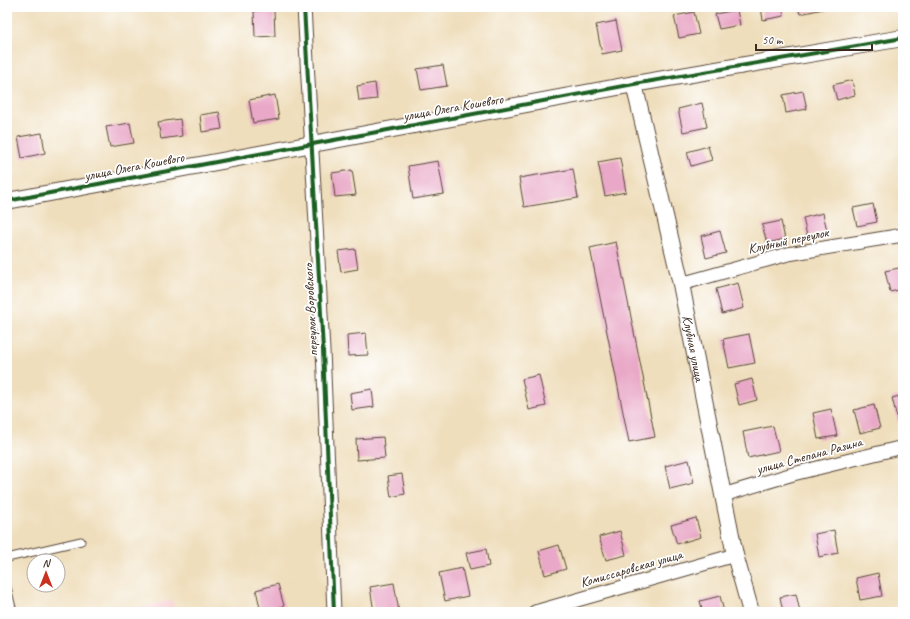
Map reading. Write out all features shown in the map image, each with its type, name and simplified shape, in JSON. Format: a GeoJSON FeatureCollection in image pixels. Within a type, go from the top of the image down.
{"type":"FeatureCollection","features":[{"type":"Feature","properties":{"kind":"street","name":"переулок Воровского"},"geometry":{"type":"LineString","coordinates":[[304,7],[323,350],[334,612]]}},
{"type":"Feature","properties":{"kind":"street","name":"улица Олега Кошевого"},"geometry":{"type":"LineString","coordinates":[[7,201],[634,84],[903,38]]}},
{"type":"Feature","properties":{"kind":"street","name":"Клубная улица"},"geometry":{"type":"LineString","coordinates":[[634,84],[681,284],[735,555],[751,612]]}},
{"type":"Feature","properties":{"kind":"street","name":"Клубный переулок"},"geometry":{"type":"LineString","coordinates":[[681,284],[788,254],[903,235]]}},
{"type":"Feature","properties":{"kind":"street","name":"улица Степана Разина"},"geometry":{"type":"LineString","coordinates":[[723,496],[793,474],[903,447]]}},
{"type":"Feature","properties":{"kind":"street","name":"Комиссаровская улица"},"geometry":{"type":"LineString","coordinates":[[536,612],[735,555]]}},
{"type":"Feature","properties":{"kind":"lane"},"geometry":{"type":"LineString","coordinates":[[7,558],[81,541]]}},
{"type":"Feature","properties":{"kind":"lane"},"geometry":{"type":"LineString","coordinates":[[7,587],[13,612]]}},
{"type":"Feature","properties":{"kind":"shaded area"},"geometry":{"type":"Polygon","coordinates":[[[172,600],[175,612],[122,612],[172,600]]]}},
{"type":"Feature","properties":{"kind":"building"},"geometry":{"type":"Polygon","coordinates":[[[761,7],[782,7],[784,16],[763,20],[761,7]]]}},
{"type":"Feature","properties":{"kind":"building"},"geometry":{"type":"Polygon","coordinates":[[[798,7],[823,7],[823,9],[800,14],[798,7]]]}},
{"type":"Feature","properties":{"kind":"building"},"geometry":{"type":"Polygon","coordinates":[[[274,10],[275,36],[255,37],[254,11],[274,10]]]}},
{"type":"Feature","properties":{"kind":"building"},"geometry":{"type":"Polygon","coordinates":[[[737,10],[740,25],[719,29],[715,14],[737,10]]]}},
{"type":"Feature","properties":{"kind":"building"},"geometry":{"type":"Polygon","coordinates":[[[694,12],[699,34],[679,38],[674,16],[694,12]]]}},
{"type":"Feature","properties":{"kind":"building"},"geometry":{"type":"Polygon","coordinates":[[[616,21],[622,50],[602,54],[596,25],[616,21]]]}},
{"type":"Feature","properties":{"kind":"building"},"geometry":{"type":"Polygon","coordinates":[[[443,65],[447,86],[421,90],[417,69],[443,65]]]}},
{"type":"Feature","properties":{"kind":"building"},"geometry":{"type":"Polygon","coordinates":[[[852,80],[855,95],[837,100],[833,85],[852,80]]]}},
{"type":"Feature","properties":{"kind":"building"},"geometry":{"type":"Polygon","coordinates":[[[375,83],[377,99],[359,101],[357,86],[375,83]]]}},
{"type":"Feature","properties":{"kind":"building"},"geometry":{"type":"Polygon","coordinates":[[[803,91],[807,109],[786,113],[783,95],[803,91]]]}},
{"type":"Feature","properties":{"kind":"building"},"geometry":{"type":"Polygon","coordinates":[[[275,95],[279,119],[253,123],[249,100],[275,95]]]}},
{"type":"Feature","properties":{"kind":"building"},"geometry":{"type":"Polygon","coordinates":[[[702,103],[707,127],[683,132],[678,109],[702,103]]]}},
{"type":"Feature","properties":{"kind":"building"},"geometry":{"type":"Polygon","coordinates":[[[219,112],[222,129],[202,132],[200,115],[219,112]]]}},
{"type":"Feature","properties":{"kind":"building"},"geometry":{"type":"Polygon","coordinates":[[[180,119],[182,136],[161,139],[158,122],[180,119]]]}},
{"type":"Feature","properties":{"kind":"building"},"geometry":{"type":"Polygon","coordinates":[[[130,123],[134,143],[110,147],[106,127],[130,123]]]}},
{"type":"Feature","properties":{"kind":"building"},"geometry":{"type":"Polygon","coordinates":[[[42,133],[45,153],[22,158],[18,137],[42,133]]]}},
{"type":"Feature","properties":{"kind":"building"},"geometry":{"type":"Polygon","coordinates":[[[708,146],[712,160],[691,166],[687,152],[708,146]]]}},
{"type":"Feature","properties":{"kind":"building"},"geometry":{"type":"Polygon","coordinates":[[[620,158],[626,192],[605,196],[598,162],[620,158]]]}},
{"type":"Feature","properties":{"kind":"building"},"geometry":{"type":"Polygon","coordinates":[[[438,161],[444,194],[413,199],[408,166],[438,161]]]}},
{"type":"Feature","properties":{"kind":"building"},"geometry":{"type":"Polygon","coordinates":[[[573,169],[578,198],[524,207],[519,178],[573,169]]]}},
{"type":"Feature","properties":{"kind":"building"},"geometry":{"type":"Polygon","coordinates":[[[352,170],[356,195],[335,197],[332,173],[352,170]]]}},
{"type":"Feature","properties":{"kind":"building"},"geometry":{"type":"Polygon","coordinates":[[[873,204],[877,222],[857,226],[853,208],[873,204]]]}},
{"type":"Feature","properties":{"kind":"building"},"geometry":{"type":"Polygon","coordinates":[[[823,213],[827,231],[807,236],[803,218],[823,213]]]}},
{"type":"Feature","properties":{"kind":"building"},"geometry":{"type":"Polygon","coordinates":[[[781,221],[785,239],[767,243],[762,225],[781,221]]]}},
{"type":"Feature","properties":{"kind":"building"},"geometry":{"type":"Polygon","coordinates":[[[720,231],[726,253],[706,258],[701,236],[720,231]]]}},
{"type":"Feature","properties":{"kind":"building"},"geometry":{"type":"Polygon","coordinates":[[[616,242],[655,437],[629,442],[590,248],[616,242]]]}},
{"type":"Feature","properties":{"kind":"building"},"geometry":{"type":"Polygon","coordinates":[[[355,249],[358,269],[341,272],[338,251],[355,249]]]}},
{"type":"Feature","properties":{"kind":"building"},"geometry":{"type":"Polygon","coordinates":[[[903,267],[903,289],[890,292],[885,271],[903,267]]]}},
{"type":"Feature","properties":{"kind":"building"},"geometry":{"type":"Polygon","coordinates":[[[738,283],[744,308],[722,314],[716,289],[738,283]]]}},
{"type":"Feature","properties":{"kind":"building"},"geometry":{"type":"Polygon","coordinates":[[[366,333],[368,355],[348,356],[347,335],[366,333]]]}},
{"type":"Feature","properties":{"kind":"building"},"geometry":{"type":"Polygon","coordinates":[[[749,334],[755,363],[729,368],[723,339],[749,334]]]}},
{"type":"Feature","properties":{"kind":"building"},"geometry":{"type":"Polygon","coordinates":[[[539,375],[546,406],[529,410],[522,379],[539,375]]]}},
{"type":"Feature","properties":{"kind":"building"},"geometry":{"type":"Polygon","coordinates":[[[752,379],[757,400],[739,405],[734,384],[752,379]]]}},
{"type":"Feature","properties":{"kind":"building"},"geometry":{"type":"Polygon","coordinates":[[[372,389],[374,407],[352,410],[350,393],[372,389]]]}},
{"type":"Feature","properties":{"kind":"building"},"geometry":{"type":"Polygon","coordinates":[[[903,395],[903,421],[898,422],[892,398],[903,395]]]}},
{"type":"Feature","properties":{"kind":"building"},"geometry":{"type":"Polygon","coordinates":[[[874,405],[880,428],[860,433],[854,410],[874,405]]]}},
{"type":"Feature","properties":{"kind":"building"},"geometry":{"type":"Polygon","coordinates":[[[831,409],[837,436],[818,439],[813,413],[831,409]]]}},
{"type":"Feature","properties":{"kind":"building"},"geometry":{"type":"Polygon","coordinates":[[[773,426],[779,451],[748,458],[743,432],[773,426]]]}},
{"type":"Feature","properties":{"kind":"building"},"geometry":{"type":"Polygon","coordinates":[[[383,437],[385,458],[357,460],[356,439],[383,437]]]}},
{"type":"Feature","properties":{"kind":"building"},"geometry":{"type":"Polygon","coordinates":[[[689,460],[694,483],[670,489],[665,466],[689,460]]]}},
{"type":"Feature","properties":{"kind":"building"},"geometry":{"type":"Polygon","coordinates":[[[402,474],[405,494],[391,497],[388,476],[402,474]]]}},
{"type":"Feature","properties":{"kind":"building"},"geometry":{"type":"Polygon","coordinates":[[[696,518],[701,537],[677,544],[671,525],[696,518]]]}},
{"type":"Feature","properties":{"kind":"building"},"geometry":{"type":"Polygon","coordinates":[[[834,530],[838,553],[819,557],[815,534],[834,530]]]}},
{"type":"Feature","properties":{"kind":"building"},"geometry":{"type":"Polygon","coordinates":[[[620,531],[626,555],[606,560],[599,537],[620,531]]]}},
{"type":"Feature","properties":{"kind":"building"},"geometry":{"type":"Polygon","coordinates":[[[559,545],[566,569],[545,575],[539,551],[559,545]]]}},
{"type":"Feature","properties":{"kind":"building"},"geometry":{"type":"Polygon","coordinates":[[[486,549],[489,566],[470,570],[466,553],[486,549]]]}},
{"type":"Feature","properties":{"kind":"building"},"geometry":{"type":"Polygon","coordinates":[[[462,568],[468,596],[445,601],[439,573],[462,568]]]}},
{"type":"Feature","properties":{"kind":"building"},"geometry":{"type":"Polygon","coordinates":[[[878,573],[882,596],[860,600],[856,578],[878,573]]]}},
{"type":"Feature","properties":{"kind":"building"},"geometry":{"type":"Polygon","coordinates":[[[394,583],[399,612],[374,612],[370,587],[394,583]]]}},
{"type":"Feature","properties":{"kind":"building"},"geometry":{"type":"Polygon","coordinates":[[[278,584],[284,606],[261,612],[256,590],[278,584]]]}},
{"type":"Feature","properties":{"kind":"building"},"geometry":{"type":"Polygon","coordinates":[[[796,594],[800,612],[783,612],[780,597],[796,594]]]}},
{"type":"Feature","properties":{"kind":"building"},"geometry":{"type":"Polygon","coordinates":[[[720,596],[724,612],[703,612],[700,601],[720,596]]]}},
{"type":"Feature","properties":{"kind":"cycle path"},"geometry":{"type":"LineString","coordinates":[[304,7],[323,350],[334,612]]}},
{"type":"Feature","properties":{"kind":"cycle path"},"geometry":{"type":"LineString","coordinates":[[7,201],[634,84],[903,38]]}}]}
